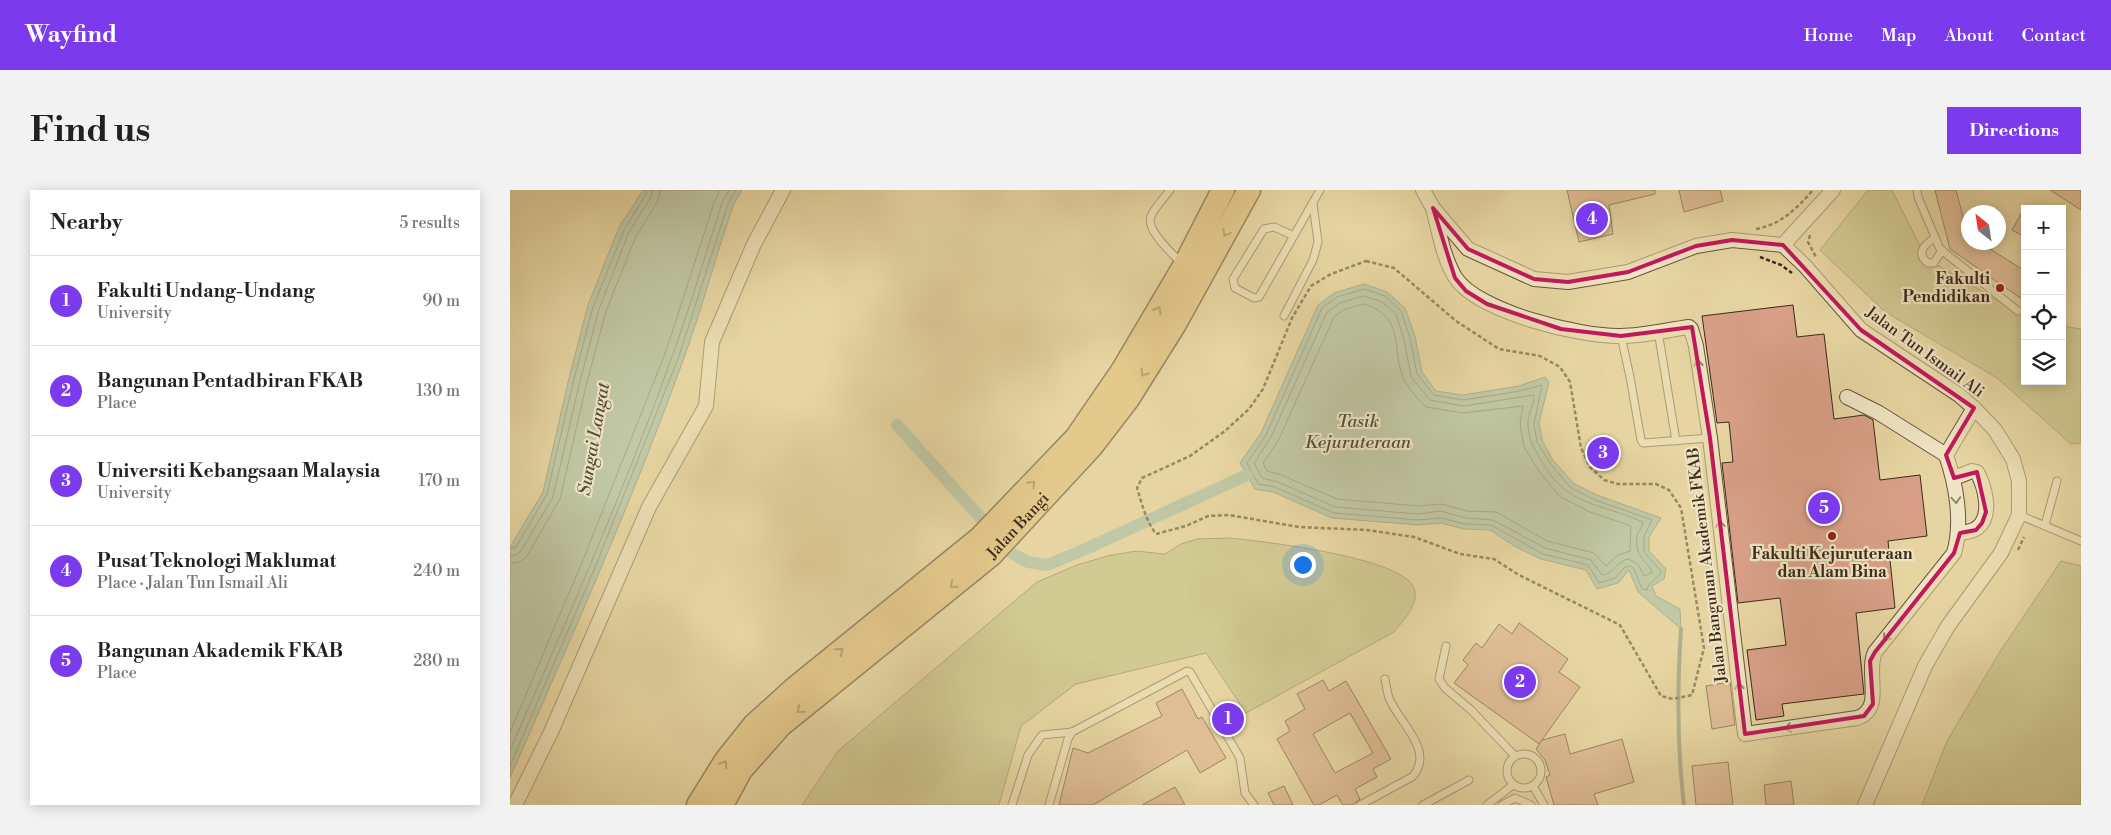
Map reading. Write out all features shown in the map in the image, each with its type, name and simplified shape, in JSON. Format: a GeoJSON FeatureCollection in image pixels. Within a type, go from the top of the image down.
{"type":"FeatureCollection","features":[{"type":"Feature","properties":{"kind":"main road","name":"Jalan Bangi"},"geometry":{"type":"LineString","coordinates":[[1006,526],[1076,438],[1122,371],[1184,266],[1223,190]]}},
{"type":"Feature","properties":{"kind":"main road","name":"Jalan Bangi"},"geometry":{"type":"LineString","coordinates":[[722,805],[741,770],[782,725],[986,546],[1091,447],[1128,400],[1175,324],[1249,190]]}},
{"type":"Feature","properties":{"kind":"main road","name":"Jalan Bangi"},"geometry":{"type":"LineString","coordinates":[[698,805],[726,760],[754,726],[795,688],[986,546]]}},
{"type":"Feature","properties":{"kind":"street"},"geometry":{"type":"LineString","coordinates":[[515,805],[551,732],[649,507],[706,406],[712,342],[754,244],[783,190]]}},
{"type":"Feature","properties":{"kind":"street"},"geometry":{"type":"LineString","coordinates":[[1423,190],[1433,208],[1468,249],[1534,279],[1568,282],[1628,272],[1696,246],[1732,240],[1783,245],[1833,190]]}},
{"type":"Feature","properties":{"kind":"street","name":"Jalan Bangunan Akademik FKAB"},"geometry":{"type":"LineString","coordinates":[[1433,208],[1447,261],[1455,278],[1466,291],[1487,304],[1560,329],[1621,336],[1689,327],[1693,333],[1710,438],[1745,734],[1864,716],[1872,704],[1870,661],[1875,652],[1954,553],[1958,534],[1954,478],[1946,455]]}},
{"type":"Feature","properties":{"kind":"street","name":"Jalan Tun Ismail Ali"},"geometry":{"type":"LineString","coordinates":[[1783,245],[1805,266],[1861,330],[1974,408],[1995,430],[2013,459],[2019,481],[2023,516],[2001,553],[1948,626],[1925,666],[1865,805]]}},
{"type":"Feature","properties":{"kind":"street"},"geometry":{"type":"LineString","coordinates":[[1847,397],[1879,413],[1946,455],[1974,408]]}},
{"type":"Feature","properties":{"kind":"street"},"geometry":{"type":"LineString","coordinates":[[1954,478],[1972,471],[1977,472],[1982,482],[1986,512],[1976,530],[1958,534]]}},
{"type":"Feature","properties":{"kind":"lane"},"geometry":{"type":"LineString","coordinates":[[1170,190],[1151,216],[1150,224],[1153,231],[1184,266]]}},
{"type":"Feature","properties":{"kind":"lane"},"geometry":{"type":"LineString","coordinates":[[1294,236],[1274,226],[1264,229],[1233,279],[1235,288],[1254,298],[1259,297],[1313,203],[1320,190]]}},
{"type":"Feature","properties":{"kind":"lane"},"geometry":{"type":"LineString","coordinates":[[1917,190],[1918,197],[1935,238],[1942,250],[2018,311]]}},
{"type":"Feature","properties":{"kind":"lane"},"geometry":{"type":"LineString","coordinates":[[1284,316],[1314,260],[1318,242],[1313,203]]}},
{"type":"Feature","properties":{"kind":"lane"},"geometry":{"type":"LineString","coordinates":[[1935,238],[1921,250],[1923,258],[1928,263],[1934,263],[1942,250]]}},
{"type":"Feature","properties":{"kind":"lane"},"geometry":{"type":"LineString","coordinates":[[1658,331],[1676,441]]}},
{"type":"Feature","properties":{"kind":"lane"},"geometry":{"type":"LineString","coordinates":[[1621,336],[1640,440],[1646,444],[1710,438]]}},
{"type":"Feature","properties":{"kind":"lane"},"geometry":{"type":"LineString","coordinates":[[2045,525],[2057,481]]}},
{"type":"Feature","properties":{"kind":"lane"},"geometry":{"type":"LineString","coordinates":[[2023,516],[2081,540]]}},
{"type":"Feature","properties":{"kind":"lane"},"geometry":{"type":"LineString","coordinates":[[1446,646],[1439,679],[1445,688],[1471,710],[1515,756]]}},
{"type":"Feature","properties":{"kind":"lane"},"geometry":{"type":"LineString","coordinates":[[1012,805],[1028,755],[1042,735],[1072,732],[1184,671],[1190,672],[1240,758],[1245,793],[1254,805]]}},
{"type":"Feature","properties":{"kind":"lane"},"geometry":{"type":"LineString","coordinates":[[1360,805],[1412,777],[1419,770],[1421,763],[1421,752],[1390,698],[1385,678]]}},
{"type":"Feature","properties":{"kind":"lane"},"geometry":{"type":"LineString","coordinates":[[1049,805],[1068,739],[1072,732]]}},
{"type":"Feature","properties":{"kind":"lane"},"geometry":{"type":"LineString","coordinates":[[1524,754],[1533,756],[1539,762],[1542,771],[1539,780],[1533,786],[1523,789],[1512,785],[1506,770],[1509,762],[1515,756],[1524,754]]}},
{"type":"Feature","properties":{"kind":"lane"},"geometry":{"type":"LineString","coordinates":[[1423,805],[1436,802],[1469,780]]}},
{"type":"Feature","properties":{"kind":"lane"},"geometry":{"type":"LineString","coordinates":[[1491,804],[1512,785]]}},
{"type":"Feature","properties":{"kind":"lane"},"geometry":{"type":"LineString","coordinates":[[1533,786],[1544,805]]}},
{"type":"Feature","properties":{"kind":"lane"},"geometry":{"type":"LineString","coordinates":[[1502,805],[1515,798],[1531,805]]}},
{"type":"Feature","properties":{"kind":"path"},"geometry":{"type":"LineString","coordinates":[[1811,233],[1808,242],[1821,264]]}},
{"type":"Feature","properties":{"kind":"path"},"geometry":{"type":"LineString","coordinates":[[1754,256],[1781,265],[1795,275]]}},
{"type":"Feature","properties":{"kind":"path"},"geometry":{"type":"LineString","coordinates":[[1366,261],[1394,268],[1456,321],[1499,349],[1540,356],[1560,367],[1570,382],[1581,448],[1590,468],[1604,480],[1618,484],[1656,484],[1669,490],[1681,508],[1704,648],[1692,695],[1673,699],[1661,696],[1620,625],[1519,575],[1494,559],[1460,554],[1414,537],[1367,530],[1299,527],[1230,515],[1208,516],[1186,526],[1156,534],[1143,510],[1137,488],[1142,478],[1190,456],[1249,410],[1263,388],[1292,318],[1311,286],[1331,274],[1366,261]]}},
{"type":"Feature","properties":{"kind":"path"},"geometry":{"type":"LineString","coordinates":[[2015,555],[2022,543],[2023,516]]}},
{"type":"Feature","properties":{"kind":"highlighted area"},"geometry":{"type":"Polygon","coordinates":[[[1433,208],[1468,249],[1534,279],[1568,282],[1628,272],[1696,246],[1732,240],[1783,245],[1861,330],[1974,408],[1946,455],[1954,478],[1977,472],[1986,512],[1982,523],[1976,530],[1960,533],[1954,553],[1875,652],[1870,661],[1873,704],[1864,716],[1745,734],[1710,438],[1692,327],[1621,336],[1561,329],[1487,304],[1466,291],[1455,278],[1433,208]]]}},
{"type":"Feature","properties":{"kind":"green space"},"geometry":{"type":"Polygon","coordinates":[[[1868,190],[1892,190],[1926,258],[2021,315],[2021,385],[2066,385],[2066,327],[2081,329],[2081,443],[2071,444],[1997,378],[1884,311],[1820,250],[1868,190]]]}},
{"type":"Feature","properties":{"kind":"green space"},"geometry":{"type":"Polygon","coordinates":[[[1229,538],[1298,547],[1359,559],[1385,568],[1404,577],[1414,588],[1415,600],[1413,606],[1394,632],[1246,713],[1206,653],[1076,684],[1021,726],[999,805],[802,805],[838,751],[1037,582],[1077,565],[1107,556],[1136,551],[1165,554],[1181,544],[1197,539],[1229,538]]]}},
{"type":"Feature","properties":{"kind":"green space"},"geometry":{"type":"Polygon","coordinates":[[[2061,561],[2081,566],[2081,805],[1922,805],[1947,741],[2001,650],[2061,561]]]}},
{"type":"Feature","properties":{"kind":"water","name":"Sungai Langat"},"geometry":{"type":"Polygon","coordinates":[[[643,190],[742,190],[733,206],[691,339],[644,464],[510,778],[510,547],[543,492],[588,305],[619,227],[643,190]]]}},
{"type":"Feature","properties":{"kind":"water","name":"Tasik Kejuruteraan"},"geometry":{"type":"Polygon","coordinates":[[[1364,284],[1387,292],[1405,308],[1415,336],[1422,372],[1436,391],[1463,395],[1519,386],[1545,377],[1549,382],[1539,423],[1542,440],[1553,460],[1573,483],[1597,495],[1661,518],[1649,537],[1649,551],[1666,569],[1664,579],[1652,586],[1656,596],[1680,609],[1681,629],[1638,592],[1629,570],[1618,583],[1597,589],[1586,570],[1541,559],[1516,547],[1490,530],[1464,529],[1441,523],[1418,525],[1332,518],[1273,492],[1255,489],[1240,463],[1261,433],[1318,305],[1334,293],[1364,284]]]}},
{"type":"Feature","properties":{"kind":"building"},"geometry":{"type":"Polygon","coordinates":[[[1567,190],[1655,190],[1655,194],[1609,205],[1613,234],[1579,242],[1567,190]]]}},
{"type":"Feature","properties":{"kind":"building"},"geometry":{"type":"Polygon","coordinates":[[[1679,190],[1720,190],[1723,201],[1684,212],[1679,190]]]}},
{"type":"Feature","properties":{"kind":"building"},"geometry":{"type":"Polygon","coordinates":[[[1935,190],[1956,190],[1961,209],[1961,250],[1992,250],[2021,268],[2021,298],[1950,249],[1935,190]]]}},
{"type":"Feature","properties":{"kind":"building"},"geometry":{"type":"Polygon","coordinates":[[[2050,190],[2081,190],[2081,210],[2050,190]]]}},
{"type":"Feature","properties":{"kind":"building"},"geometry":{"type":"Polygon","coordinates":[[[2021,214],[2021,235],[2012,230],[2021,214]]]}},
{"type":"Feature","properties":{"kind":"building"},"geometry":{"type":"Polygon","coordinates":[[[1793,305],[1797,337],[1824,334],[1834,419],[1864,415],[1873,420],[1880,480],[1920,475],[1927,536],[1888,541],[1895,608],[1856,613],[1864,694],[1782,704],[1784,716],[1756,720],[1747,650],[1786,645],[1780,598],[1738,603],[1722,463],[1733,462],[1729,422],[1717,423],[1702,316],[1793,305]]]}},
{"type":"Feature","properties":{"kind":"building"},"geometry":{"type":"Polygon","coordinates":[[[1519,623],[1568,659],[1559,672],[1580,687],[1539,744],[1454,683],[1468,665],[1463,660],[1476,643],[1482,648],[1499,624],[1512,634],[1519,623]]]}},
{"type":"Feature","properties":{"kind":"building"},"geometry":{"type":"Polygon","coordinates":[[[1323,680],[1329,691],[1346,681],[1391,759],[1373,769],[1377,777],[1355,789],[1360,799],[1352,805],[1343,805],[1337,795],[1319,805],[1314,805],[1277,739],[1290,731],[1285,721],[1305,709],[1297,694],[1323,680]],[[1350,713],[1313,734],[1335,773],[1373,753],[1350,713]]]}},
{"type":"Feature","properties":{"kind":"building"},"geometry":{"type":"Polygon","coordinates":[[[1730,682],[1735,725],[1712,729],[1706,686],[1730,682]]]}},
{"type":"Feature","properties":{"kind":"building"},"geometry":{"type":"Polygon","coordinates":[[[1182,689],[1198,719],[1202,717],[1226,758],[1200,773],[1187,750],[1093,805],[1059,805],[1073,748],[1088,753],[1162,716],[1156,703],[1182,689]]]}},
{"type":"Feature","properties":{"kind":"building"},"geometry":{"type":"Polygon","coordinates":[[[1565,734],[1570,754],[1622,739],[1634,782],[1594,794],[1598,805],[1554,805],[1546,777],[1550,775],[1545,760],[1536,749],[1542,740],[1565,734]]]}},
{"type":"Feature","properties":{"kind":"building"},"geometry":{"type":"Polygon","coordinates":[[[1728,762],[1733,805],[1696,805],[1692,766],[1728,762]]]}},
{"type":"Feature","properties":{"kind":"building"},"geometry":{"type":"Polygon","coordinates":[[[1791,781],[1794,805],[1766,805],[1764,785],[1791,781]]]}},
{"type":"Feature","properties":{"kind":"building"},"geometry":{"type":"Polygon","coordinates":[[[1284,786],[1293,805],[1274,805],[1268,793],[1284,786]]]}},
{"type":"Feature","properties":{"kind":"building"},"geometry":{"type":"Polygon","coordinates":[[[1175,787],[1185,805],[1142,805],[1175,787]]]}},
{"type":"Feature","properties":{"kind":"waterway"},"geometry":{"type":"LineString","coordinates":[[897,425],[1013,554],[1028,562],[1047,565],[1247,475]]}},
{"type":"Feature","properties":{"kind":"waterway"},"geometry":{"type":"LineString","coordinates":[[1681,629],[1678,717],[1684,805]]}},
{"type":"Feature","properties":{"kind":"place","name":"Pusat Teknologi Maklumat"},"geometry":{"type":"Point","coordinates":[1592,219]}},
{"type":"Feature","properties":{"kind":"place","name":"Fakulti Pendidikan"},"geometry":{"type":"Point","coordinates":[2000,288]}},
{"type":"Feature","properties":{"kind":"place","name":"Universiti Kebangsaan Malaysia"},"geometry":{"type":"Point","coordinates":[1603,453]}},
{"type":"Feature","properties":{"kind":"place","name":"Bangunan Akademik FKAB"},"geometry":{"type":"Point","coordinates":[1824,508]}},
{"type":"Feature","properties":{"kind":"place","name":"Fakulti Kejuruteraan dan Alam Bina"},"geometry":{"type":"Point","coordinates":[1832,536]}},
{"type":"Feature","properties":{"kind":"place","name":"Bangunan Pentadbiran FKAB"},"geometry":{"type":"Point","coordinates":[1520,682]}},
{"type":"Feature","properties":{"kind":"place","name":"Fakulti Undang-Undang"},"geometry":{"type":"Point","coordinates":[1228,719]}}]}
